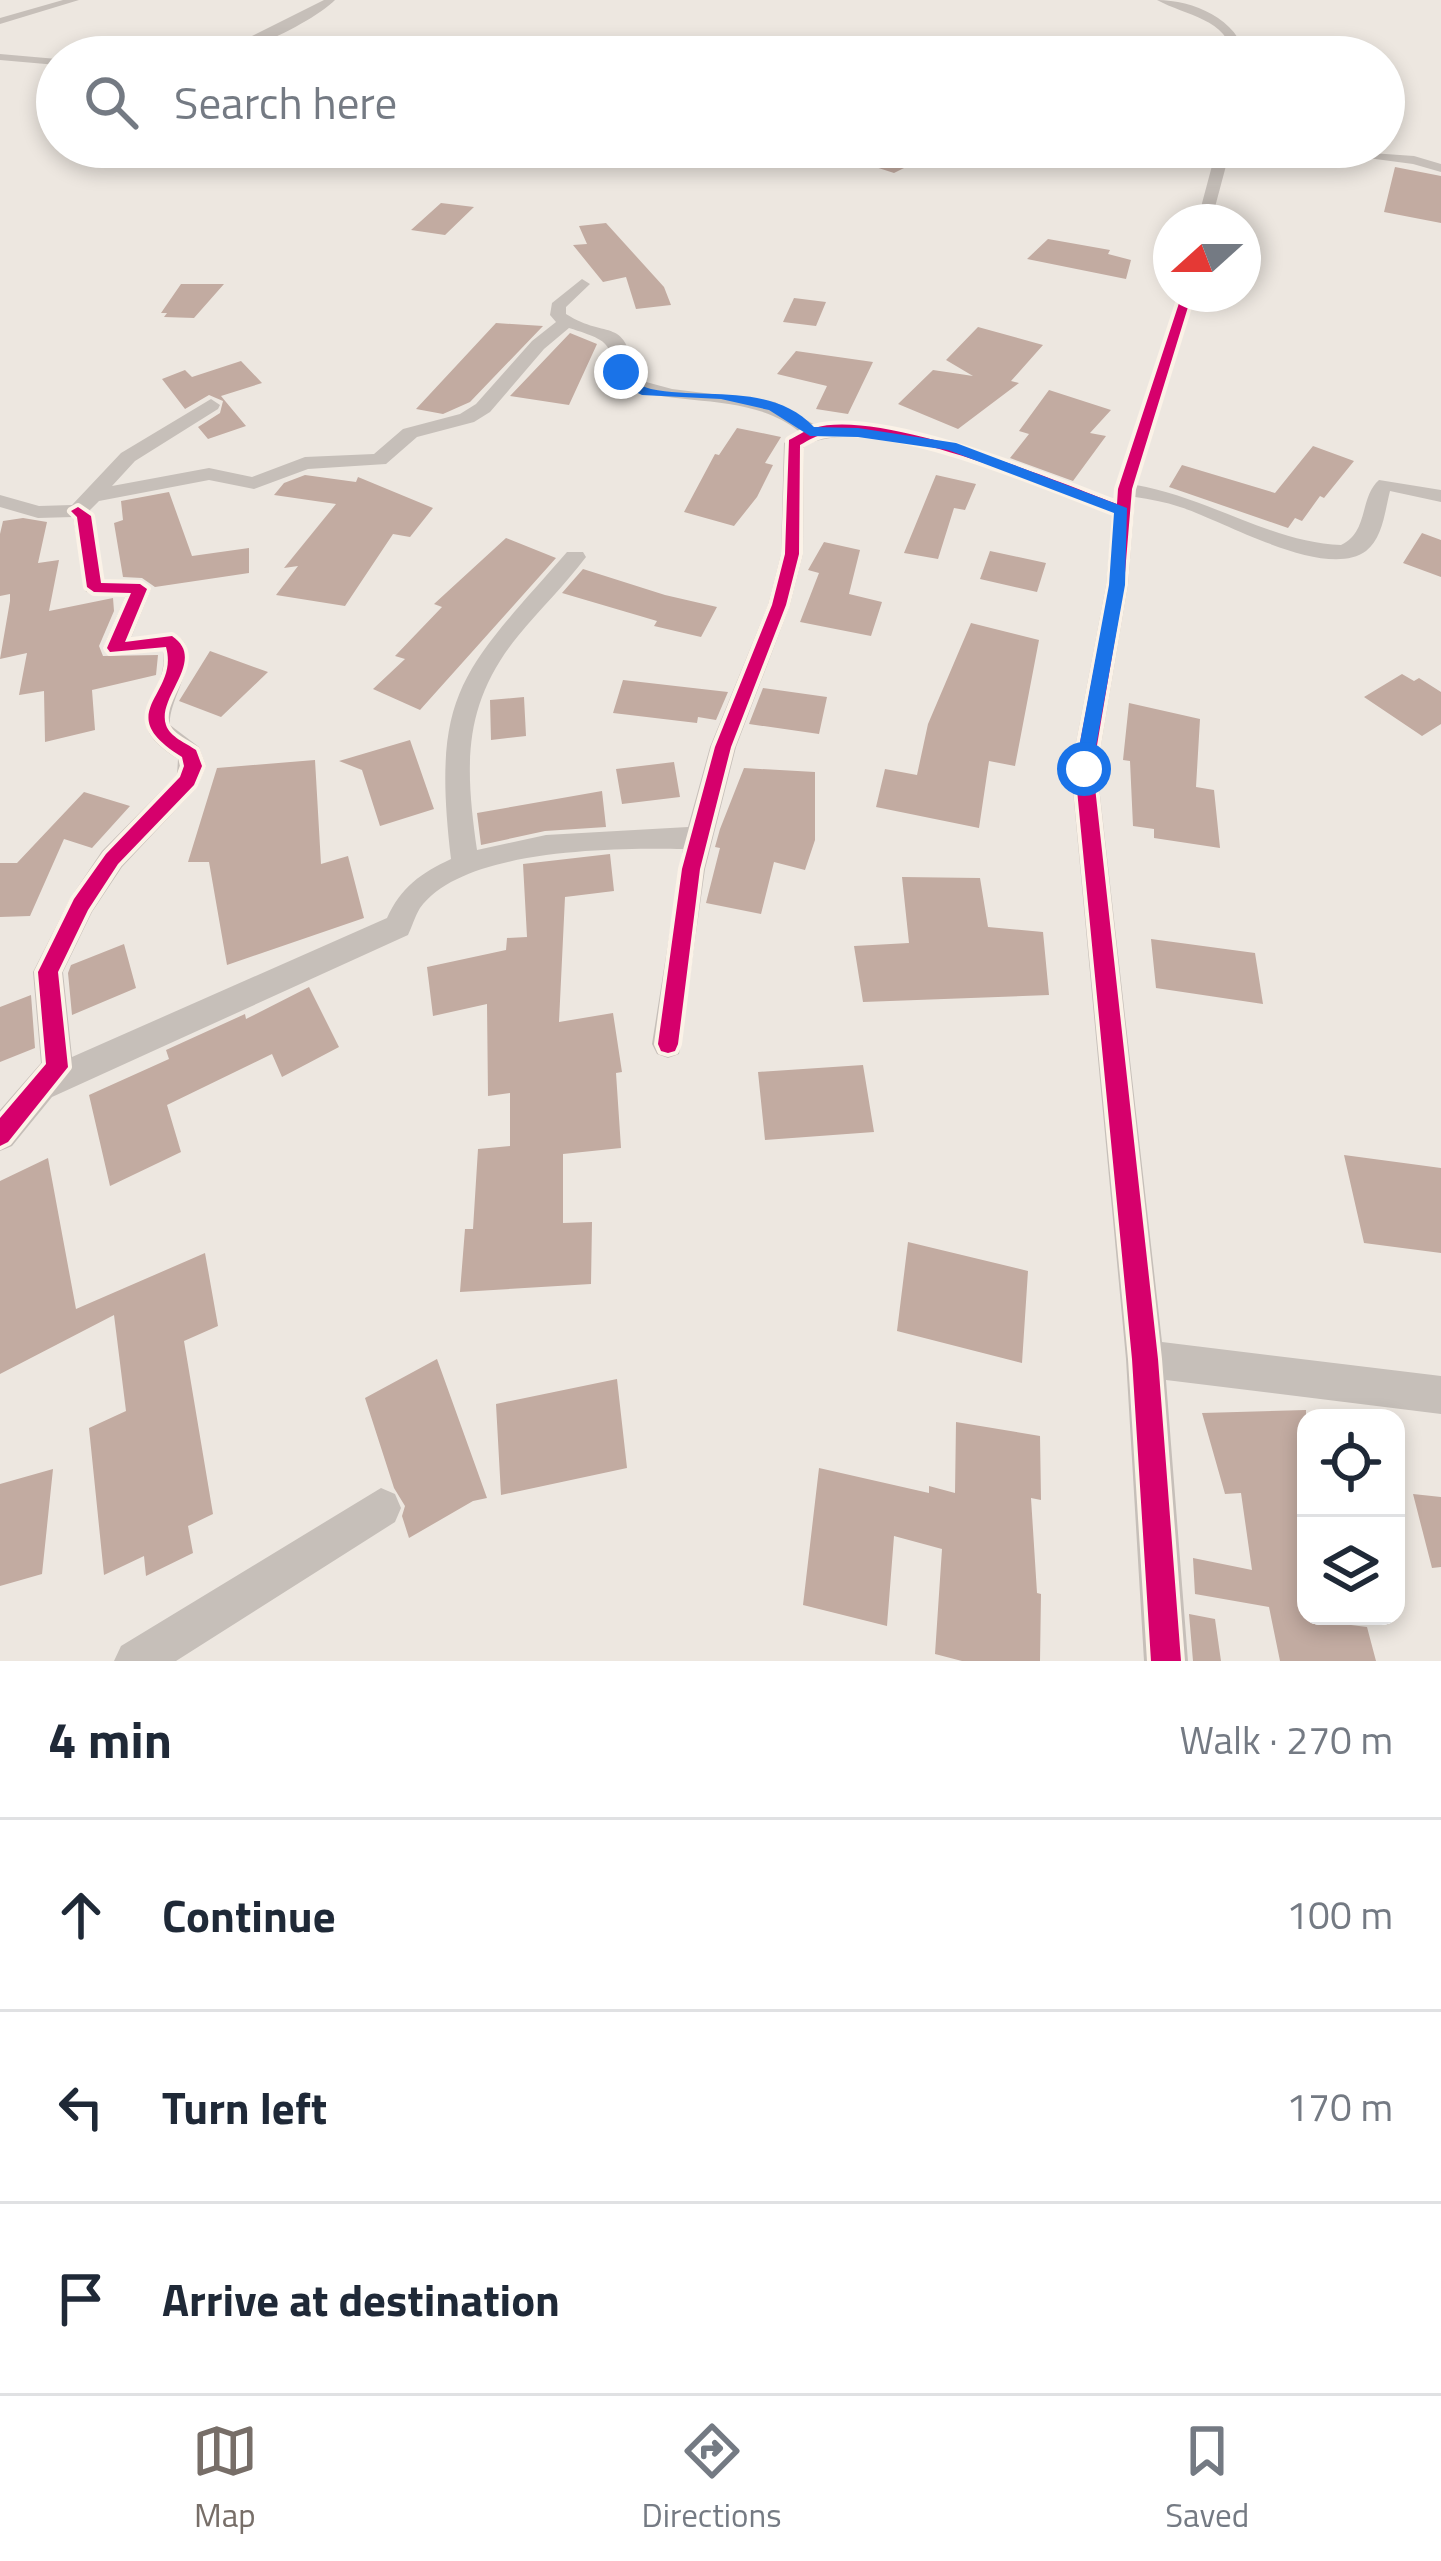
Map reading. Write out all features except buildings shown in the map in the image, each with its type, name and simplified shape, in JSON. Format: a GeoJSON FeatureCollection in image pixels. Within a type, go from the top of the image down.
{"type":"FeatureCollection","features":[{"type":"Feature","properties":{"kind":"street"},"geometry":{"type":"LineString","coordinates":[[0,21],[74,0]]}},
{"type":"Feature","properties":{"kind":"street"},"geometry":{"type":"LineString","coordinates":[[253,36],[315,14],[330,0]]}},
{"type":"Feature","properties":{"kind":"street"},"geometry":{"type":"LineString","coordinates":[[1162,0],[1234,36]]}},
{"type":"Feature","properties":{"kind":"street"},"geometry":{"type":"LineString","coordinates":[[0,57],[36,60]]}},
{"type":"Feature","properties":{"kind":"street"},"geometry":{"type":"LineString","coordinates":[[1405,159],[1441,168]]}},
{"type":"Feature","properties":{"kind":"street"},"geometry":{"type":"LineString","coordinates":[[1209,204],[1218,168]]}},
{"type":"Feature","properties":{"kind":"street"},"geometry":{"type":"LineString","coordinates":[[582,284],[558,306],[558,314],[566,322],[611,336],[622,349],[626,382],[647,393],[746,400],[797,418],[810,431]]}},
{"type":"Feature","properties":{"kind":"street"},"geometry":{"type":"LineString","coordinates":[[1166,1661],[1144,1359],[1084,769],[1117,585],[1124,500],[1181,312]]}},
{"type":"Feature","properties":{"kind":"street"},"geometry":{"type":"LineString","coordinates":[[0,501],[38,512],[209,474],[254,483],[305,463],[379,460],[410,434],[467,418],[483,408],[538,345],[566,322]]}},
{"type":"Feature","properties":{"kind":"street"},"geometry":{"type":"LineString","coordinates":[[0,1135],[57,1067],[48,972],[81,905],[112,859],[188,780],[194,766],[190,754],[170,745],[160,733],[156,714],[177,668],[177,648],[172,641],[115,648],[140,589],[94,587],[85,504],[128,458],[211,405]]}},
{"type":"Feature","properties":{"kind":"street"},"geometry":{"type":"LineString","coordinates":[[668,1044],[699,838],[723,747],[779,605],[792,554],[794,443],[810,431],[951,446],[1124,500],[1185,501],[1315,551],[1356,549],[1369,531],[1381,487],[1386,484],[1441,496]]}},
{"type":"Feature","properties":{"kind":"street"},"geometry":{"type":"LineString","coordinates":[[465,863],[456,786],[462,714],[481,670],[575,557]]}},
{"type":"Feature","properties":{"kind":"street"},"geometry":{"type":"LineString","coordinates":[[36,1088],[398,926],[411,899],[465,863],[610,837],[699,838]]}},
{"type":"Feature","properties":{"kind":"street"},"geometry":{"type":"LineString","coordinates":[[1144,1359],[1441,1395]]}},
{"type":"Feature","properties":{"kind":"street"},"geometry":{"type":"LineString","coordinates":[[142,1659],[381,1508]]}},
{"type":"Feature","properties":{"kind":"cycle path"},"geometry":{"type":"LineString","coordinates":[[1166,1661],[1145,1359],[1084,769],[1117,585],[1125,489],[1181,312]]}},
{"type":"Feature","properties":{"kind":"cycle path"},"geometry":{"type":"LineString","coordinates":[[668,1044],[691,869],[723,747],[779,605],[792,554],[794,443],[818,430],[855,429],[902,437],[1005,467],[1122,511]]}},
{"type":"Feature","properties":{"kind":"cycle path"},"geometry":{"type":"LineString","coordinates":[[0,1135],[57,1067],[48,972],[81,905],[112,859],[188,780],[193,766],[190,754],[158,727],[157,713],[177,656],[172,641],[115,648],[140,589],[94,587],[84,516],[78,511]]}},
{"type":"Feature","properties":{"kind":"route"},"geometry":{"type":"LineString","coordinates":[[621,372],[626,382],[647,393],[721,395],[773,407],[797,418],[810,431],[951,446],[1122,511],[1117,585],[1084,769]]}}]}
